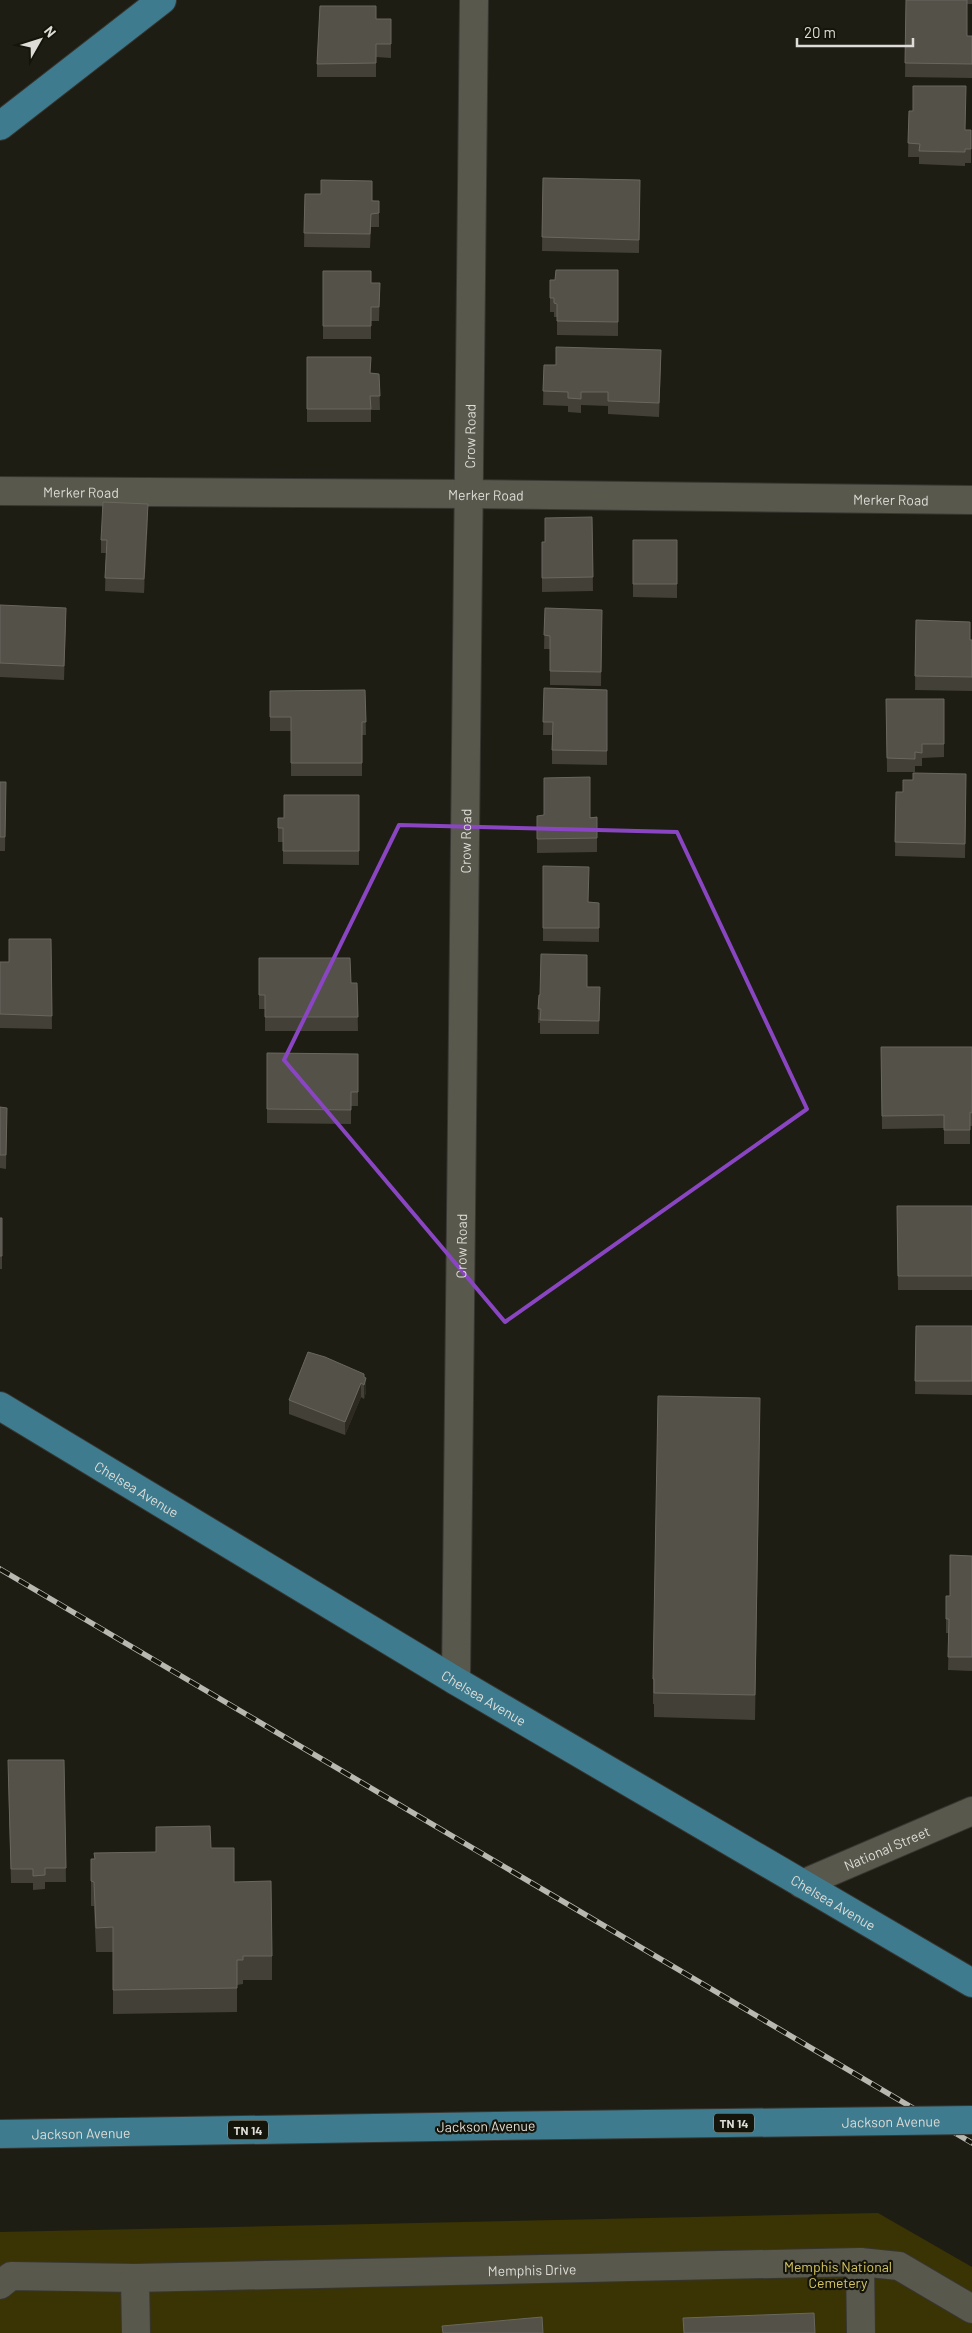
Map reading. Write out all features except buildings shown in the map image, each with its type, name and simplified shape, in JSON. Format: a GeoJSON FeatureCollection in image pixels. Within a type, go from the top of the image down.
{"type":"FeatureCollection","features":[{"type":"Feature","properties":{"kind":"main road"},"geometry":{"type":"LineString","coordinates":[[0,126],[162,0]]}},
{"type":"Feature","properties":{"kind":"main road","name":"Chelsea Avenue"},"geometry":{"type":"LineString","coordinates":[[0,1406],[456,1681],[972,1983]]}},
{"type":"Feature","properties":{"kind":"main road","name":"Jackson Avenue"},"geometry":{"type":"LineString","coordinates":[[0,2134],[972,2120]]}},
{"type":"Feature","properties":{"kind":"street","name":"Crow Road"},"geometry":{"type":"LineString","coordinates":[[456,1681],[474,0]]}},
{"type":"Feature","properties":{"kind":"street","name":"Merker Road"},"geometry":{"type":"LineString","coordinates":[[0,491],[972,500]]}},
{"type":"Feature","properties":{"kind":"street","name":"National Street"},"geometry":{"type":"LineString","coordinates":[[802,1884],[972,1811]]}},
{"type":"Feature","properties":{"kind":"street","name":"Memphis Drive"},"geometry":{"type":"LineString","coordinates":[[0,2285],[11,2276],[135,2278],[860,2262],[899,2266],[972,2309]]}},
{"type":"Feature","properties":{"kind":"street"},"geometry":{"type":"LineString","coordinates":[[860,2262],[861,2333]]}},
{"type":"Feature","properties":{"kind":"street"},"geometry":{"type":"LineString","coordinates":[[135,2278],[136,2333]]}},
{"type":"Feature","properties":{"kind":"highlighted area"},"geometry":{"type":"Polygon","coordinates":[[[399,825],[677,832],[807,1109],[505,1322],[284,1060],[399,825]]]}},
{"type":"Feature","properties":{"kind":"green space","name":"Memphis National Cemetery"},"geometry":{"type":"Polygon","coordinates":[[[878,2213],[972,2267],[972,2333],[0,2333],[0,2232],[878,2213]]]}},
{"type":"Feature","properties":{"kind":"railway"},"geometry":{"type":"LineString","coordinates":[[0,1569],[972,2143]]}}]}
